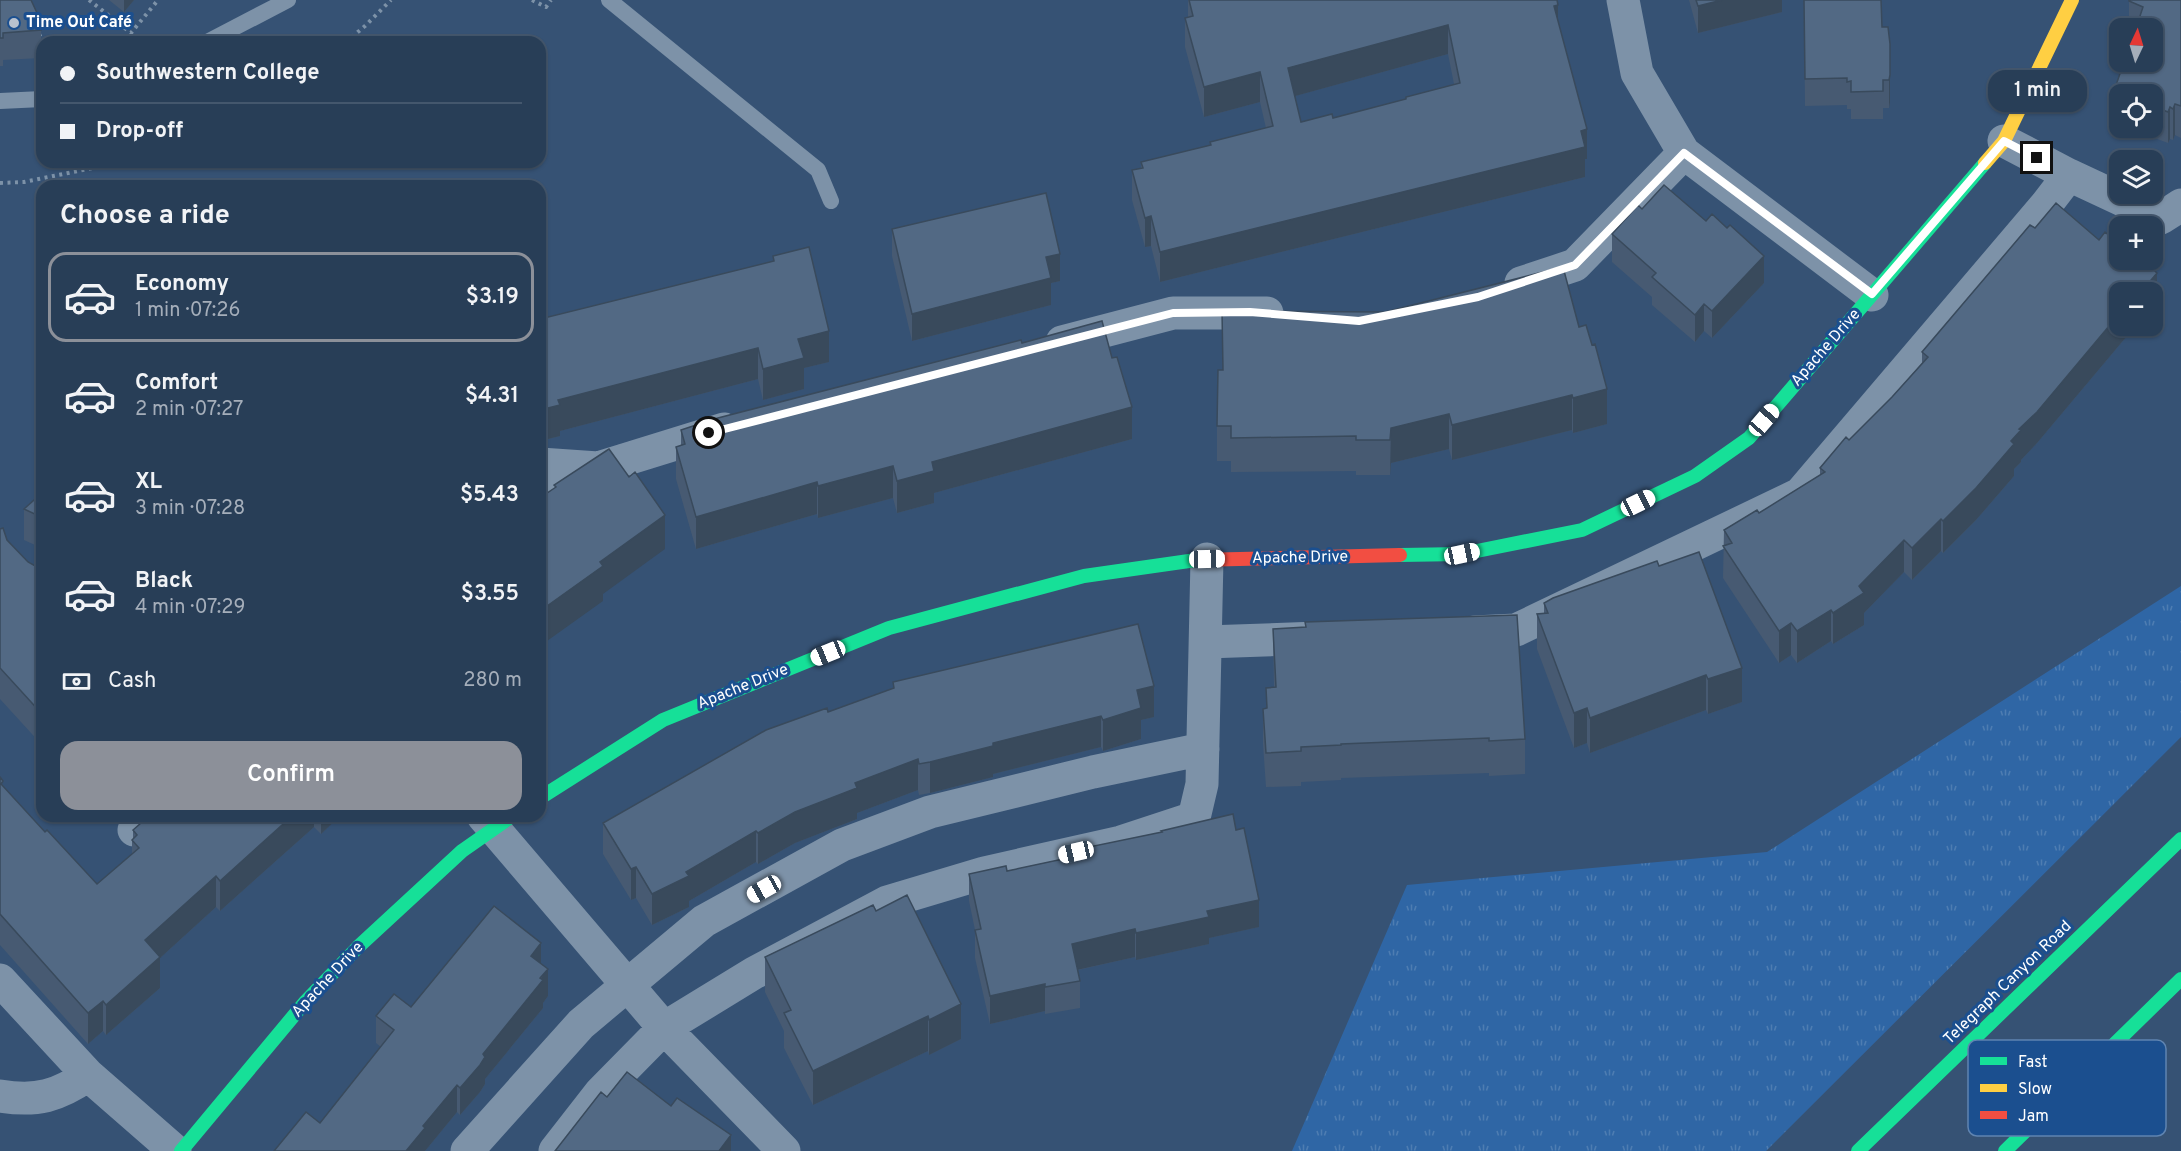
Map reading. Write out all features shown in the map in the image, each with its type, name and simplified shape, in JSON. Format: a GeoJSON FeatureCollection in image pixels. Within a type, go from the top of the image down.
{"type":"FeatureCollection","features":[{"type":"Feature","properties":{"kind":"street","name":"Apache Drive"},"geometry":{"type":"LineString","coordinates":[[1623,0],[1637,73],[1684,153],[1872,294]]}},
{"type":"Feature","properties":{"kind":"street","name":"Apache Drive"},"geometry":{"type":"LineString","coordinates":[[546,794],[663,720],[889,628],[1084,576],[1207,559],[1462,554],[1582,530],[1695,476],[1749,438],[2004,141],[2072,0]]}},
{"type":"Feature","properties":{"kind":"street"},"geometry":{"type":"LineString","coordinates":[[2004,141],[2069,175],[2161,218],[2181,205]]}},
{"type":"Feature","properties":{"kind":"street"},"geometry":{"type":"LineString","coordinates":[[1489,294],[1575,265],[1684,153]]}},
{"type":"Feature","properties":{"kind":"street"},"geometry":{"type":"LineString","coordinates":[[1445,633],[1516,630],[1800,494],[2069,175]]}},
{"type":"Feature","properties":{"kind":"street"},"geometry":{"type":"LineString","coordinates":[[1034,349],[1173,313],[1250,312],[1294,315]]}},
{"type":"Feature","properties":{"kind":"street"},"geometry":{"type":"LineString","coordinates":[[546,498],[597,468],[709,433],[756,421]]}},
{"type":"Feature","properties":{"kind":"street"},"geometry":{"type":"LineString","coordinates":[[546,464],[597,468]]}},
{"type":"Feature","properties":{"kind":"street"},"geometry":{"type":"LineString","coordinates":[[555,1151],[601,1092],[664,1028],[754,973],[887,902],[984,873],[1121,842],[1194,818],[1203,784],[1207,559]]}},
{"type":"Feature","properties":{"kind":"street"},"geometry":{"type":"LineString","coordinates":[[1206,642],[1349,636]]}},
{"type":"Feature","properties":{"kind":"street"},"geometry":{"type":"LineString","coordinates":[[467,1151],[581,1024],[704,921],[842,845],[930,812],[1203,748]]}},
{"type":"Feature","properties":{"kind":"street","name":"Apache Drive"},"geometry":{"type":"LineString","coordinates":[[181,1151],[306,1001],[358,947],[494,822]]}},
{"type":"Feature","properties":{"kind":"street"},"geometry":{"type":"LineString","coordinates":[[498,822],[664,1028],[784,1151]]}},
{"type":"Feature","properties":{"kind":"street","name":"Telegraph Canyon Road"},"geometry":{"type":"LineString","coordinates":[[1973,1040],[2181,839]]}},
{"type":"Feature","properties":{"kind":"street"},"geometry":{"type":"LineString","coordinates":[[2119,1040],[2181,979]]}},
{"type":"Feature","properties":{"kind":"street"},"geometry":{"type":"LineString","coordinates":[[0,980],[88,1075],[175,1151]]}},
{"type":"Feature","properties":{"kind":"street","name":"Telegraph Canyon Road"},"geometry":{"type":"LineString","coordinates":[[1858,1151],[1968,1045]]}},
{"type":"Feature","properties":{"kind":"street"},"geometry":{"type":"LineString","coordinates":[[0,1095],[14,1098],[42,1098],[70,1088],[88,1075]]}},
{"type":"Feature","properties":{"kind":"street"},"geometry":{"type":"LineString","coordinates":[[2005,1151],[2020,1136]]}},
{"type":"Feature","properties":{"kind":"lane"},"geometry":{"type":"LineString","coordinates":[[219,36],[288,0]]}},
{"type":"Feature","properties":{"kind":"lane"},"geometry":{"type":"LineString","coordinates":[[609,0],[818,170],[831,201]]}},
{"type":"Feature","properties":{"kind":"lane"},"geometry":{"type":"LineString","coordinates":[[0,101],[36,99]]}},
{"type":"Feature","properties":{"kind":"path"},"geometry":{"type":"LineString","coordinates":[[89,0],[131,33],[158,0]]}},
{"type":"Feature","properties":{"kind":"path"},"geometry":{"type":"LineString","coordinates":[[353,36],[391,0]]}},
{"type":"Feature","properties":{"kind":"path"},"geometry":{"type":"LineString","coordinates":[[532,0],[546,7],[551,0]]}},
{"type":"Feature","properties":{"kind":"path"},"geometry":{"type":"LineString","coordinates":[[37,30],[40,36]]}},
{"type":"Feature","properties":{"kind":"path"},"geometry":{"type":"LineString","coordinates":[[0,183],[24,182],[93,168]]}},
{"type":"Feature","properties":{"kind":"green space"},"geometry":{"type":"Polygon","coordinates":[[[2181,586],[2181,737],[1766,1151],[1292,1151],[1407,885],[1767,852],[2181,586]]]}},
{"type":"Feature","properties":{"kind":"building"},"geometry":{"type":"Polygon","coordinates":[[[0,0],[31,0],[41,30],[3,33],[3,38],[0,38],[0,0]]]}},
{"type":"Feature","properties":{"kind":"building"},"geometry":{"type":"Polygon","coordinates":[[[1189,0],[1557,0],[1558,5],[1554,6],[1587,129],[1581,131],[1585,147],[1160,252],[1151,216],[1145,218],[1132,170],[1143,168],[1141,162],[1211,145],[1210,142],[1273,126],[1260,72],[1204,87],[1185,18],[1193,16],[1189,0]],[[1448,25],[1288,68],[1301,122],[1332,114],[1333,118],[1460,83],[1448,25]]]}},
{"type":"Feature","properties":{"kind":"building"},"geometry":{"type":"Polygon","coordinates":[[[1696,0],[1722,0],[1698,6],[1696,0]]]}},
{"type":"Feature","properties":{"kind":"building"},"geometry":{"type":"Polygon","coordinates":[[[1804,0],[1881,0],[1882,27],[1888,27],[1890,44],[1890,75],[1889,80],[1883,80],[1883,91],[1851,92],[1851,81],[1847,82],[1847,78],[1805,79],[1804,0]]]}},
{"type":"Feature","properties":{"kind":"building"},"geometry":{"type":"Polygon","coordinates":[[[2181,0],[2181,106],[2175,104],[2168,112],[2163,110],[2163,84],[2116,84],[2121,72],[2163,72],[2163,18],[2139,18],[2143,7],[2129,1],[2181,0]]]}},
{"type":"Feature","properties":{"kind":"building"},"geometry":{"type":"Polygon","coordinates":[[[1664,185],[1706,221],[1712,214],[1727,228],[1730,225],[1764,256],[1712,311],[1704,304],[1695,315],[1652,277],[1656,273],[1612,234],[1638,205],[1642,209],[1664,185]]]}},
{"type":"Feature","properties":{"kind":"building"},"geometry":{"type":"Polygon","coordinates":[[[1046,193],[1060,254],[1046,257],[1051,278],[912,314],[892,229],[1046,193]]]}},
{"type":"Feature","properties":{"kind":"building"},"geometry":{"type":"Polygon","coordinates":[[[2056,203],[2099,240],[2105,232],[2109,235],[2109,270],[2154,270],[2157,273],[2149,282],[2109,282],[2109,326],[2037,412],[2019,429],[2021,430],[2011,441],[2014,444],[1976,488],[1943,521],[1941,519],[1912,548],[1904,540],[1859,586],[1864,593],[1833,613],[1831,610],[1797,631],[1791,623],[1779,631],[1723,546],[1732,543],[1724,530],[1757,510],[1759,513],[1825,472],[1820,468],[1846,437],[1849,440],[1892,397],[1928,357],[1922,352],[2030,225],[2035,228],[2056,203]]]}},
{"type":"Feature","properties":{"kind":"building"},"geometry":{"type":"Polygon","coordinates":[[[809,247],[829,331],[798,339],[804,358],[763,369],[758,348],[558,400],[560,405],[546,408],[546,318],[774,261],[773,256],[809,247]]]}},
{"type":"Feature","properties":{"kind":"building"},"geometry":{"type":"Polygon","coordinates":[[[1563,267],[1579,327],[1586,325],[1592,345],[1595,344],[1607,389],[1573,398],[1572,395],[1452,425],[1449,414],[1391,428],[1390,440],[1356,440],[1356,436],[1231,438],[1231,426],[1217,426],[1218,370],[1223,370],[1222,311],[1385,312],[1563,267]]]}},
{"type":"Feature","properties":{"kind":"building"},"geometry":{"type":"Polygon","coordinates":[[[1102,321],[1112,358],[1117,357],[1132,407],[932,462],[934,471],[897,481],[893,466],[818,486],[817,482],[696,517],[676,447],[685,444],[681,430],[714,419],[1102,321]]]}},
{"type":"Feature","properties":{"kind":"building"},"geometry":{"type":"Polygon","coordinates":[[[609,449],[629,477],[635,472],[665,515],[600,562],[603,566],[546,607],[546,494],[556,487],[554,485],[609,449]]]}},
{"type":"Feature","properties":{"kind":"building"},"geometry":{"type":"Polygon","coordinates":[[[36,498],[36,515],[24,509],[36,498]]]}},
{"type":"Feature","properties":{"kind":"building"},"geometry":{"type":"Polygon","coordinates":[[[3,528],[7,540],[28,562],[36,566],[36,707],[0,668],[0,529],[3,528]]]}},
{"type":"Feature","properties":{"kind":"building"},"geometry":{"type":"Polygon","coordinates":[[[1699,552],[1742,668],[1708,679],[1706,675],[1590,718],[1587,708],[1574,713],[1537,614],[1548,613],[1544,603],[1657,561],[1659,566],[1699,552]]]}},
{"type":"Feature","properties":{"kind":"building"},"geometry":{"type":"Polygon","coordinates":[[[1517,615],[1525,739],[1489,741],[1489,738],[1341,744],[1301,747],[1301,751],[1266,753],[1263,709],[1267,708],[1266,688],[1276,687],[1273,629],[1306,627],[1305,622],[1517,615]]]}},
{"type":"Feature","properties":{"kind":"building"},"geometry":{"type":"Polygon","coordinates":[[[1138,624],[1154,686],[1137,690],[1141,708],[1103,720],[1101,716],[993,743],[993,746],[930,762],[919,764],[918,759],[855,783],[857,788],[795,812],[758,833],[756,831],[686,872],[689,876],[652,894],[636,867],[631,869],[603,823],[766,730],[827,708],[828,712],[894,688],[893,682],[1138,624]]]}},
{"type":"Feature","properties":{"kind":"building"},"geometry":{"type":"Polygon","coordinates":[[[0,777],[3,781],[1,784],[97,884],[139,848],[132,840],[137,835],[133,830],[142,822],[285,822],[220,881],[216,876],[145,940],[160,957],[106,1005],[103,1001],[88,1013],[0,914],[0,777]]]}},
{"type":"Feature","properties":{"kind":"building"},"geometry":{"type":"Polygon","coordinates":[[[1233,814],[1236,830],[1244,828],[1259,900],[1207,911],[1209,917],[1136,933],[1135,929],[1072,944],[1080,981],[1045,987],[1045,984],[990,996],[975,930],[981,929],[969,874],[1006,866],[1007,871],[1082,855],[1081,853],[1090,851],[1089,847],[1233,814]]]}},
{"type":"Feature","properties":{"kind":"building"},"geometry":{"type":"Polygon","coordinates":[[[907,895],[961,1004],[929,1020],[928,1016],[813,1071],[784,1013],[791,1010],[765,957],[873,905],[876,911],[907,895]]]}},
{"type":"Feature","properties":{"kind":"building"},"geometry":{"type":"Polygon","coordinates":[[[494,906],[541,943],[531,956],[548,969],[540,978],[543,980],[483,1054],[485,1057],[480,1065],[460,1088],[457,1085],[423,1126],[425,1128],[406,1151],[274,1151],[306,1112],[320,1123],[394,1030],[376,1016],[394,994],[411,1007],[494,906]]]}},
{"type":"Feature","properties":{"kind":"building"},"geometry":{"type":"Polygon","coordinates":[[[627,1072],[671,1106],[677,1098],[731,1135],[719,1151],[555,1151],[601,1092],[607,1097],[627,1072]]]}},
{"type":"Feature","properties":{"kind":"traffic: fast"},"geometry":{"type":"LineString","coordinates":[[1400,555],[1462,554],[1582,530],[1695,476],[1749,438],[1985,163]]}},
{"type":"Feature","properties":{"kind":"traffic: fast"},"geometry":{"type":"LineString","coordinates":[[546,794],[663,720],[889,628],[1084,576],[1196,560]]}},
{"type":"Feature","properties":{"kind":"traffic: fast"},"geometry":{"type":"LineString","coordinates":[[181,1151],[306,1001],[358,947],[462,851],[503,822]]}},
{"type":"Feature","properties":{"kind":"traffic: fast"},"geometry":{"type":"LineString","coordinates":[[1973,1040],[2181,839]]}},
{"type":"Feature","properties":{"kind":"traffic: fast"},"geometry":{"type":"LineString","coordinates":[[2119,1040],[2181,979]]}},
{"type":"Feature","properties":{"kind":"traffic: fast"},"geometry":{"type":"LineString","coordinates":[[1858,1151],[1968,1045]]}},
{"type":"Feature","properties":{"kind":"traffic: fast"},"geometry":{"type":"LineString","coordinates":[[2005,1151],[2020,1136]]}},
{"type":"Feature","properties":{"kind":"traffic: slow"},"geometry":{"type":"LineString","coordinates":[[1985,163],[2004,141],[2072,0]]}},
{"type":"Feature","properties":{"kind":"traffic: jam"},"geometry":{"type":"LineString","coordinates":[[1196,560],[1400,555]]}},
{"type":"Feature","properties":{"kind":"place","name":"Time Out Café"},"geometry":{"type":"Point","coordinates":[14,23]}},
{"type":"Feature","properties":{"kind":"route"},"geometry":{"type":"LineString","coordinates":[[709,433],[1173,313],[1250,312],[1359,321],[1478,297],[1575,265],[1684,153],[1872,294],[2004,141],[2037,158]]}}]}
